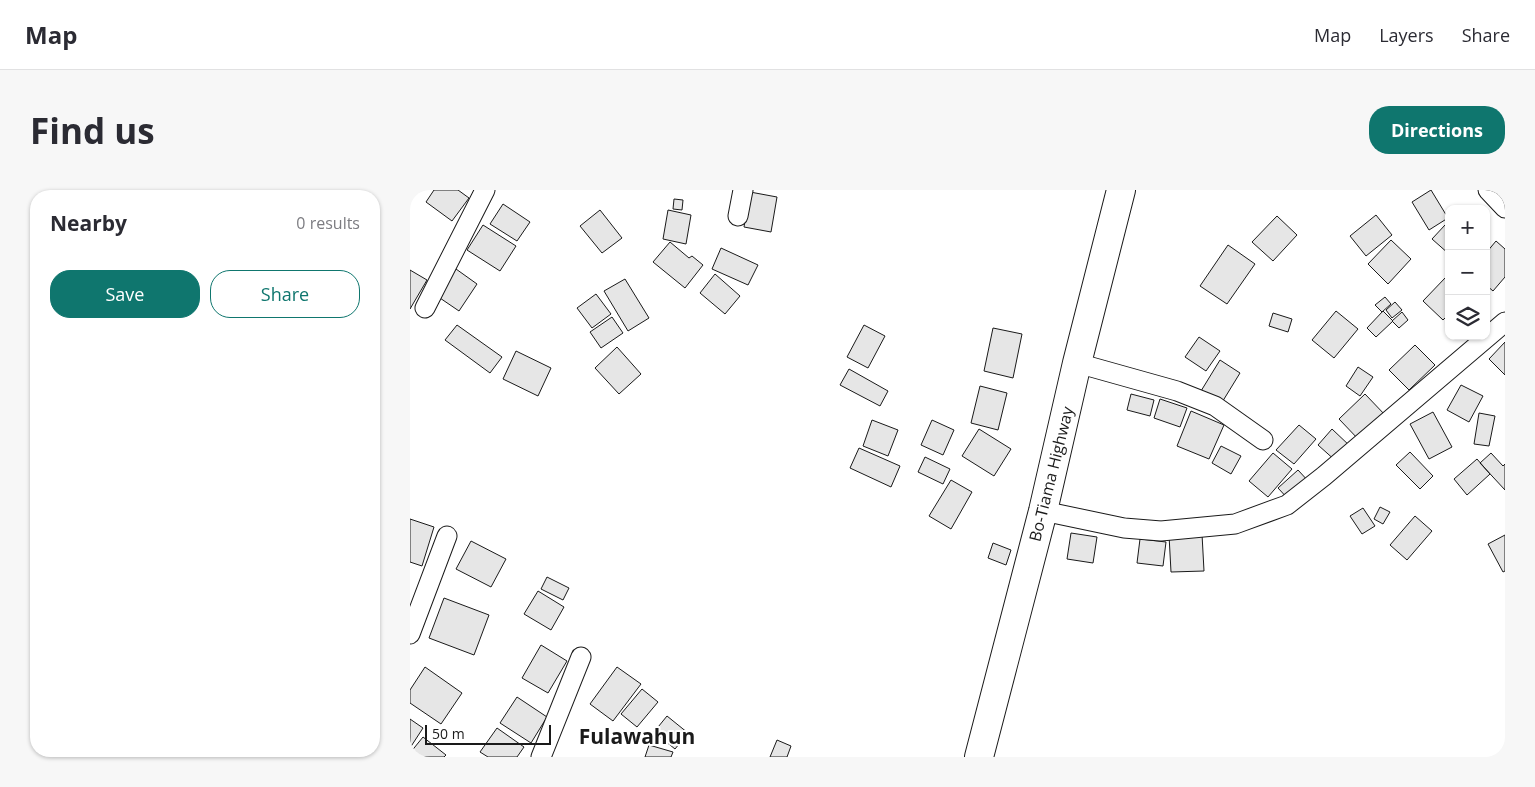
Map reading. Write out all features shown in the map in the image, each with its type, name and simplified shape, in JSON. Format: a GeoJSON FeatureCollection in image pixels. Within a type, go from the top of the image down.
{"type":"FeatureCollection","features":[{"type":"Feature","properties":{"kind":"highway","name":"Bo-Tiama Highway"},"geometry":{"type":"LineString","coordinates":[[979,757],[1043,511],[1077,363],[1121,190]]}},
{"type":"Feature","properties":{"kind":"street"},"geometry":{"type":"LineString","coordinates":[[425,308],[485,190]]}},
{"type":"Feature","properties":{"kind":"street"},"geometry":{"type":"LineString","coordinates":[[738,216],[743,190]]}},
{"type":"Feature","properties":{"kind":"street"},"geometry":{"type":"LineString","coordinates":[[1488,190],[1505,208]]}},
{"type":"Feature","properties":{"kind":"street"},"geometry":{"type":"LineString","coordinates":[[1043,511],[1124,528],[1161,531],[1235,524],[1287,504],[1324,476],[1505,322]]}},
{"type":"Feature","properties":{"kind":"street"},"geometry":{"type":"LineString","coordinates":[[1077,363],[1177,391],[1215,406],[1263,440]]}},
{"type":"Feature","properties":{"kind":"street"},"geometry":{"type":"LineString","coordinates":[[410,634],[447,536]]}},
{"type":"Feature","properties":{"kind":"street"},"geometry":{"type":"LineString","coordinates":[[541,757],[581,657]]}},
{"type":"Feature","properties":{"kind":"building"},"geometry":{"type":"Polygon","coordinates":[[[434,190],[458,190],[469,198],[452,221],[426,202],[434,190]]]}},
{"type":"Feature","properties":{"kind":"building"},"geometry":{"type":"Polygon","coordinates":[[[1431,190],[1445,213],[1445,220],[1429,230],[1412,202],[1431,190]]]}},
{"type":"Feature","properties":{"kind":"building"},"geometry":{"type":"Polygon","coordinates":[[[750,192],[777,197],[771,232],[744,227],[750,192]]]}},
{"type":"Feature","properties":{"kind":"building"},"geometry":{"type":"Polygon","coordinates":[[[674,199],[683,200],[682,210],[673,209],[674,199]]]}},
{"type":"Feature","properties":{"kind":"building"},"geometry":{"type":"Polygon","coordinates":[[[503,204],[530,222],[517,241],[490,224],[503,204]]]}},
{"type":"Feature","properties":{"kind":"building"},"geometry":{"type":"Polygon","coordinates":[[[600,210],[622,238],[602,253],[580,226],[600,210]]]}},
{"type":"Feature","properties":{"kind":"building"},"geometry":{"type":"Polygon","coordinates":[[[668,210],[691,215],[686,244],[663,239],[668,210]]]}},
{"type":"Feature","properties":{"kind":"building"},"geometry":{"type":"Polygon","coordinates":[[[1376,215],[1392,235],[1366,256],[1350,236],[1376,215]]]}},
{"type":"Feature","properties":{"kind":"building"},"geometry":{"type":"Polygon","coordinates":[[[1277,216],[1297,235],[1273,261],[1252,242],[1277,216]]]}},
{"type":"Feature","properties":{"kind":"building"},"geometry":{"type":"Polygon","coordinates":[[[483,225],[516,246],[500,271],[467,250],[483,225]]]}},
{"type":"Feature","properties":{"kind":"building"},"geometry":{"type":"Polygon","coordinates":[[[1445,225],[1445,250],[1432,239],[1445,225]]]}},
{"type":"Feature","properties":{"kind":"building"},"geometry":{"type":"Polygon","coordinates":[[[1391,240],[1411,259],[1388,284],[1368,264],[1391,240]]]}},
{"type":"Feature","properties":{"kind":"building"},"geometry":{"type":"Polygon","coordinates":[[[1496,241],[1505,249],[1505,277],[1493,291],[1490,288],[1490,248],[1496,241]]]}},
{"type":"Feature","properties":{"kind":"building"},"geometry":{"type":"Polygon","coordinates":[[[670,242],[689,258],[692,256],[703,265],[685,288],[653,262],[670,242]]]}},
{"type":"Feature","properties":{"kind":"building"},"geometry":{"type":"Polygon","coordinates":[[[1228,245],[1255,264],[1227,304],[1200,286],[1228,245]]]}},
{"type":"Feature","properties":{"kind":"building"},"geometry":{"type":"Polygon","coordinates":[[[721,248],[758,265],[748,285],[712,269],[721,248]]]}},
{"type":"Feature","properties":{"kind":"building"},"geometry":{"type":"Polygon","coordinates":[[[456,269],[477,284],[459,311],[437,296],[456,269]]]}},
{"type":"Feature","properties":{"kind":"building"},"geometry":{"type":"Polygon","coordinates":[[[410,270],[427,280],[410,309],[410,270]]]}},
{"type":"Feature","properties":{"kind":"building"},"geometry":{"type":"Polygon","coordinates":[[[715,274],[740,296],[725,314],[700,293],[715,274]]]}},
{"type":"Feature","properties":{"kind":"building"},"geometry":{"type":"Polygon","coordinates":[[[1445,278],[1445,318],[1443,320],[1423,301],[1445,278]]]}},
{"type":"Feature","properties":{"kind":"building"},"geometry":{"type":"Polygon","coordinates":[[[625,279],[649,318],[628,331],[604,291],[625,279]]]}},
{"type":"Feature","properties":{"kind":"building"},"geometry":{"type":"Polygon","coordinates":[[[596,294],[611,314],[592,328],[577,308],[596,294]]]}},
{"type":"Feature","properties":{"kind":"building"},"geometry":{"type":"Polygon","coordinates":[[[1385,297],[1391,304],[1382,312],[1375,305],[1385,297]]]}},
{"type":"Feature","properties":{"kind":"building"},"geometry":{"type":"Polygon","coordinates":[[[1395,302],[1402,310],[1392,318],[1386,310],[1395,302]]]}},
{"type":"Feature","properties":{"kind":"building"},"geometry":{"type":"Polygon","coordinates":[[[1336,311],[1358,329],[1334,358],[1312,340],[1336,311]]]}},
{"type":"Feature","properties":{"kind":"building"},"geometry":{"type":"Polygon","coordinates":[[[1383,311],[1393,321],[1376,337],[1367,328],[1383,311]]]}},
{"type":"Feature","properties":{"kind":"building"},"geometry":{"type":"Polygon","coordinates":[[[1402,312],[1408,320],[1399,328],[1392,321],[1402,312]]]}},
{"type":"Feature","properties":{"kind":"building"},"geometry":{"type":"Polygon","coordinates":[[[1273,313],[1292,319],[1288,332],[1269,326],[1273,313]]]}},
{"type":"Feature","properties":{"kind":"building"},"geometry":{"type":"Polygon","coordinates":[[[612,317],[623,333],[601,348],[590,332],[612,317]]]}},
{"type":"Feature","properties":{"kind":"building"},"geometry":{"type":"Polygon","coordinates":[[[457,325],[502,357],[490,373],[445,340],[457,325]]]}},
{"type":"Feature","properties":{"kind":"building"},"geometry":{"type":"Polygon","coordinates":[[[864,325],[885,336],[868,368],[847,357],[864,325]]]}},
{"type":"Feature","properties":{"kind":"building"},"geometry":{"type":"Polygon","coordinates":[[[993,328],[1022,334],[1013,378],[984,371],[993,328]]]}},
{"type":"Feature","properties":{"kind":"building"},"geometry":{"type":"Polygon","coordinates":[[[1199,337],[1220,351],[1206,371],[1185,357],[1199,337]]]}},
{"type":"Feature","properties":{"kind":"building"},"geometry":{"type":"Polygon","coordinates":[[[1505,342],[1505,375],[1489,359],[1505,342]]]}},
{"type":"Feature","properties":{"kind":"building"},"geometry":{"type":"Polygon","coordinates":[[[1415,345],[1435,365],[1409,390],[1389,370],[1415,345]]]}},
{"type":"Feature","properties":{"kind":"building"},"geometry":{"type":"Polygon","coordinates":[[[617,347],[641,374],[619,394],[595,368],[617,347]]]}},
{"type":"Feature","properties":{"kind":"building"},"geometry":{"type":"Polygon","coordinates":[[[516,351],[551,368],[538,396],[503,379],[516,351]]]}},
{"type":"Feature","properties":{"kind":"building"},"geometry":{"type":"Polygon","coordinates":[[[1220,360],[1240,373],[1221,404],[1201,391],[1220,360]]]}},
{"type":"Feature","properties":{"kind":"building"},"geometry":{"type":"Polygon","coordinates":[[[1358,367],[1373,377],[1360,396],[1346,386],[1358,367]]]}},
{"type":"Feature","properties":{"kind":"building"},"geometry":{"type":"Polygon","coordinates":[[[849,369],[888,391],[880,406],[840,385],[849,369]]]}},
{"type":"Feature","properties":{"kind":"building"},"geometry":{"type":"Polygon","coordinates":[[[1461,385],[1483,396],[1469,422],[1447,410],[1461,385]]]}},
{"type":"Feature","properties":{"kind":"building"},"geometry":{"type":"Polygon","coordinates":[[[980,386],[1007,393],[998,430],[971,423],[980,386]]]}},
{"type":"Feature","properties":{"kind":"building"},"geometry":{"type":"Polygon","coordinates":[[[1131,394],[1154,400],[1150,416],[1127,410],[1131,394]]]}},
{"type":"Feature","properties":{"kind":"building"},"geometry":{"type":"Polygon","coordinates":[[[1365,394],[1386,416],[1360,441],[1339,419],[1365,394]]]}},
{"type":"Feature","properties":{"kind":"building"},"geometry":{"type":"Polygon","coordinates":[[[1160,399],[1187,408],[1180,427],[1154,418],[1160,399]]]}},
{"type":"Feature","properties":{"kind":"building"},"geometry":{"type":"Polygon","coordinates":[[[1191,411],[1224,425],[1209,459],[1177,446],[1191,411]]]}},
{"type":"Feature","properties":{"kind":"building"},"geometry":{"type":"Polygon","coordinates":[[[1433,412],[1452,447],[1429,459],[1410,424],[1433,412]]]}},
{"type":"Feature","properties":{"kind":"building"},"geometry":{"type":"Polygon","coordinates":[[[1479,413],[1495,416],[1489,446],[1474,444],[1479,413]]]}},
{"type":"Feature","properties":{"kind":"building"},"geometry":{"type":"Polygon","coordinates":[[[872,420],[898,430],[888,456],[863,446],[872,420]]]}},
{"type":"Feature","properties":{"kind":"building"},"geometry":{"type":"Polygon","coordinates":[[[932,420],[954,430],[943,455],[921,445],[932,420]]]}},
{"type":"Feature","properties":{"kind":"building"},"geometry":{"type":"Polygon","coordinates":[[[1299,425],[1316,439],[1294,464],[1276,450],[1299,425]]]}},
{"type":"Feature","properties":{"kind":"building"},"geometry":{"type":"Polygon","coordinates":[[[979,429],[1011,449],[994,476],[962,456],[979,429]]]}},
{"type":"Feature","properties":{"kind":"building"},"geometry":{"type":"Polygon","coordinates":[[[1332,429],[1351,447],[1337,462],[1318,445],[1332,429]]]}},
{"type":"Feature","properties":{"kind":"building"},"geometry":{"type":"Polygon","coordinates":[[[1221,446],[1241,456],[1231,474],[1212,463],[1221,446]]]}},
{"type":"Feature","properties":{"kind":"building"},"geometry":{"type":"Polygon","coordinates":[[[859,448],[900,466],[891,487],[850,468],[859,448]]]}},
{"type":"Feature","properties":{"kind":"building"},"geometry":{"type":"Polygon","coordinates":[[[1410,452],[1433,476],[1420,489],[1396,465],[1410,452]]]}},
{"type":"Feature","properties":{"kind":"building"},"geometry":{"type":"Polygon","coordinates":[[[1273,453],[1292,469],[1268,497],[1249,481],[1273,453]]]}},
{"type":"Feature","properties":{"kind":"building"},"geometry":{"type":"Polygon","coordinates":[[[1491,453],[1503,466],[1505,464],[1505,490],[1480,463],[1491,453]]]}},
{"type":"Feature","properties":{"kind":"building"},"geometry":{"type":"Polygon","coordinates":[[[925,457],[950,469],[943,484],[918,472],[925,457]]]}},
{"type":"Feature","properties":{"kind":"building"},"geometry":{"type":"Polygon","coordinates":[[[1477,459],[1490,474],[1467,495],[1454,479],[1477,459]]]}},
{"type":"Feature","properties":{"kind":"building"},"geometry":{"type":"Polygon","coordinates":[[[1298,470],[1310,483],[1290,501],[1278,488],[1298,470]]]}},
{"type":"Feature","properties":{"kind":"building"},"geometry":{"type":"Polygon","coordinates":[[[951,480],[972,492],[951,529],[929,516],[951,480]]]}},
{"type":"Feature","properties":{"kind":"building"},"geometry":{"type":"Polygon","coordinates":[[[1380,507],[1390,512],[1383,524],[1374,519],[1380,507]]]}},
{"type":"Feature","properties":{"kind":"building"},"geometry":{"type":"Polygon","coordinates":[[[1363,508],[1375,526],[1362,534],[1350,516],[1363,508]]]}},
{"type":"Feature","properties":{"kind":"building"},"geometry":{"type":"Polygon","coordinates":[[[1415,516],[1432,531],[1407,560],[1390,545],[1415,516]]]}},
{"type":"Feature","properties":{"kind":"building"},"geometry":{"type":"Polygon","coordinates":[[[410,519],[434,527],[422,566],[410,562],[410,519]]]}},
{"type":"Feature","properties":{"kind":"building"},"geometry":{"type":"Polygon","coordinates":[[[1071,533],[1097,537],[1093,563],[1067,559],[1071,533]]]}},
{"type":"Feature","properties":{"kind":"building"},"geometry":{"type":"Polygon","coordinates":[[[1202,534],[1204,571],[1171,572],[1169,535],[1202,534]]]}},
{"type":"Feature","properties":{"kind":"building"},"geometry":{"type":"Polygon","coordinates":[[[1505,535],[1505,571],[1503,572],[1488,544],[1505,535]]]}},
{"type":"Feature","properties":{"kind":"building"},"geometry":{"type":"Polygon","coordinates":[[[1140,539],[1166,542],[1163,566],[1137,563],[1140,539]]]}},
{"type":"Feature","properties":{"kind":"building"},"geometry":{"type":"Polygon","coordinates":[[[471,541],[506,559],[491,587],[456,569],[471,541]]]}},
{"type":"Feature","properties":{"kind":"building"},"geometry":{"type":"Polygon","coordinates":[[[993,543],[1011,550],[1006,565],[988,558],[993,543]]]}},
{"type":"Feature","properties":{"kind":"building"},"geometry":{"type":"Polygon","coordinates":[[[547,577],[569,588],[563,600],[541,589],[547,577]]]}},
{"type":"Feature","properties":{"kind":"building"},"geometry":{"type":"Polygon","coordinates":[[[538,591],[564,607],[551,630],[524,614],[538,591]]]}},
{"type":"Feature","properties":{"kind":"building"},"geometry":{"type":"Polygon","coordinates":[[[444,598],[489,615],[474,655],[429,638],[444,598]]]}},
{"type":"Feature","properties":{"kind":"building"},"geometry":{"type":"Polygon","coordinates":[[[541,645],[567,661],[548,693],[522,678],[541,645]]]}},
{"type":"Feature","properties":{"kind":"building"},"geometry":{"type":"Polygon","coordinates":[[[425,667],[462,693],[441,724],[410,703],[410,690],[425,667]]]}},
{"type":"Feature","properties":{"kind":"building"},"geometry":{"type":"Polygon","coordinates":[[[617,667],[641,684],[613,721],[590,704],[617,667]]]}},
{"type":"Feature","properties":{"kind":"building"},"geometry":{"type":"Polygon","coordinates":[[[642,689],[658,702],[637,727],[621,714],[642,689]]]}},
{"type":"Feature","properties":{"kind":"building"},"geometry":{"type":"Polygon","coordinates":[[[517,697],[547,717],[531,743],[500,723],[517,697]]]}},
{"type":"Feature","properties":{"kind":"building"},"geometry":{"type":"Polygon","coordinates":[[[667,716],[688,733],[675,749],[654,732],[667,716]]]}},
{"type":"Feature","properties":{"kind":"building"},"geometry":{"type":"Polygon","coordinates":[[[410,719],[423,728],[410,748],[410,719]]]}},
{"type":"Feature","properties":{"kind":"building"},"geometry":{"type":"Polygon","coordinates":[[[497,728],[524,747],[517,757],[488,757],[480,752],[497,728]]]}},
{"type":"Feature","properties":{"kind":"building"},"geometry":{"type":"Polygon","coordinates":[[[423,737],[446,755],[444,757],[410,757],[410,753],[423,737]]]}},
{"type":"Feature","properties":{"kind":"building"},"geometry":{"type":"Polygon","coordinates":[[[777,740],[791,746],[787,757],[770,757],[777,740]]]}},
{"type":"Feature","properties":{"kind":"building"},"geometry":{"type":"Polygon","coordinates":[[[649,745],[673,752],[671,757],[645,757],[649,745]]]}},
{"type":"Feature","properties":{"kind":"district","name":"Fulawahun"},"geometry":{"type":"Point","coordinates":[637,737]}}]}
